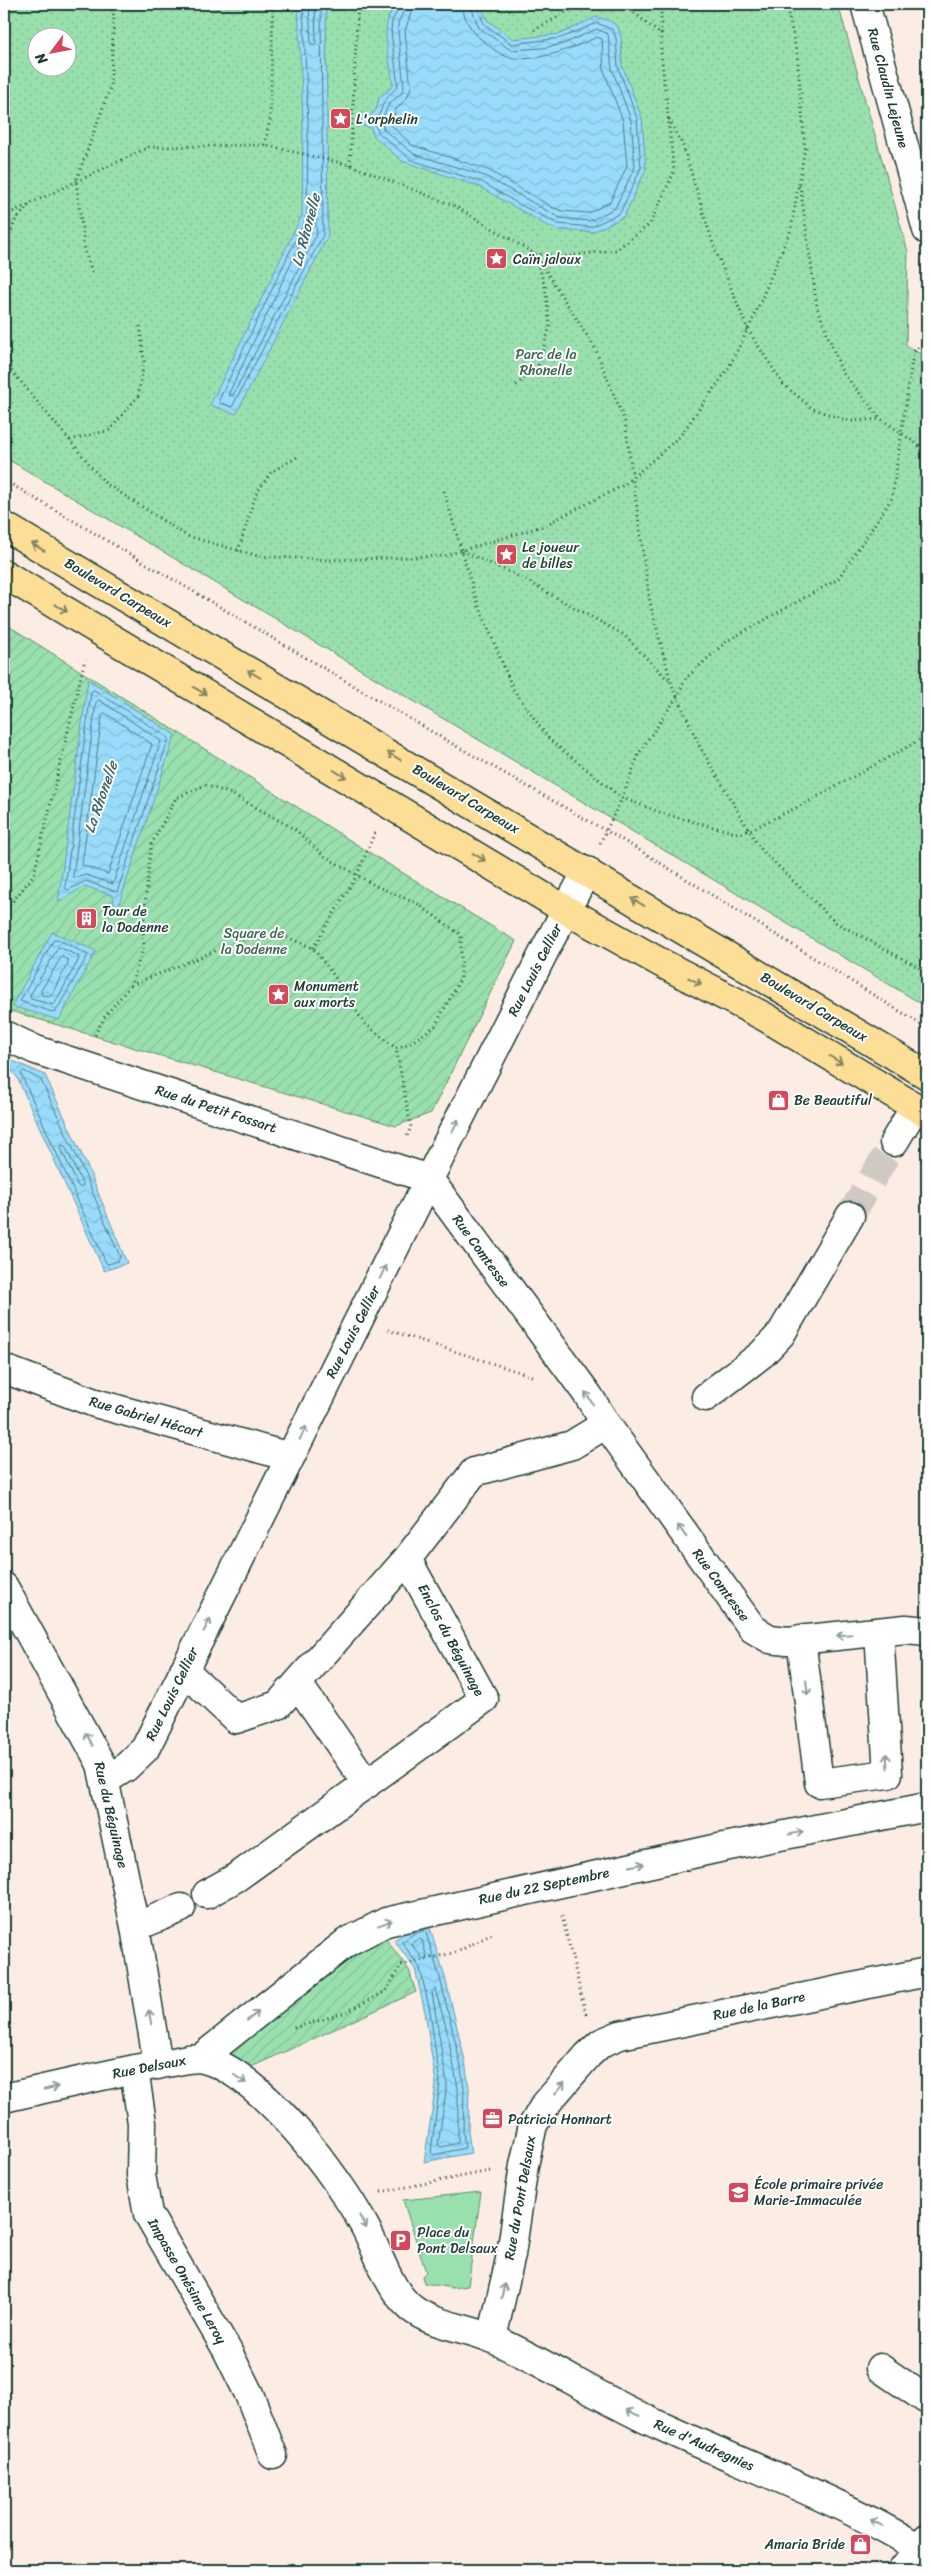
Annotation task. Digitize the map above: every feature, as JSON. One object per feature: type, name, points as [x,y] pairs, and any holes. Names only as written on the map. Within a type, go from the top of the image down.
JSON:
[{"type":"main road","name":"Boulevard Carpeaux","points":[[4,526],[927,1075]]},
{"type":"main road","points":[[4,574],[566,910],[764,1017],[921,1110]]},
{"type":"street","name":"Rue Claudin Lejeune","points":[[865,4],[927,230]]},
{"type":"street","name":"Rue Louis Cellier","points":[[106,1780],[125,1768],[145,1749],[429,1179],[587,872]]},
{"type":"street","name":"Rue du Petit Fossart","points":[[4,1036],[36,1050],[86,1067],[429,1179]]},
{"type":"street","points":[[894,1142],[921,1110]]},
{"type":"street","name":"Rue Comtesse","points":[[429,1179],[588,1394],[606,1424],[753,1629],[770,1639],[801,1639],[906,1629],[927,1631]]},
{"type":"street","points":[[706,1397],[762,1354],[781,1334],[850,1216]]},
{"type":"street","name":"Rue Gabriel Hécart","points":[[4,1369],[95,1403],[290,1457]]},
{"type":"street","points":[[184,1670],[236,1719],[278,1705],[407,1559],[474,1472],[572,1445],[606,1424]]},
{"type":"street","name":"Enclos du Béguinage","points":[[207,1894],[237,1877],[484,1699],[407,1559]]},
{"type":"street","name":"Rue du Béguinage","points":[[4,1587],[95,1751],[106,1780],[135,1927],[146,2067]]},
{"type":"street","points":[[801,1639],[819,1783],[888,1774],[879,1632]]},
{"type":"street","points":[[298,1684],[367,1784]]},
{"type":"street","name":"Rue du 22 Septembre","points":[[201,2058],[347,1942],[386,1922],[700,1852],[927,1807]]},
{"type":"street","points":[[135,1927],[181,1908]]},
{"type":"street","name":"Rue de la Barre","points":[[594,2049],[620,2035],[927,1972]]},
{"type":"street","name":"Rue du Pont Delsaux","points":[[492,2338],[511,2255],[529,2138],[538,2116],[594,2049]]},
{"type":"street","name":"Rue Delsaux","points":[[4,2098],[146,2067],[201,2058],[224,2068],[260,2093],[280,2111],[342,2190]]},
{"type":"street","name":"Impasse Onésime Leroy","points":[[146,2067],[141,2176],[148,2214],[227,2350],[249,2394],[273,2455]]},
{"type":"street","points":[[342,2190],[371,2238],[396,2290],[407,2304],[430,2318],[492,2338]]},
{"type":"street","name":"Rue d'Audregnies","points":[[492,2338],[625,2409],[923,2543]]},
{"type":"street","points":[[880,2368],[927,2400]]},
{"type":"street","points":[[902,2570],[923,2543]]},
{"type":"path","points":[[92,272],[85,252],[76,181],[110,88],[114,16],[110,4]]},
{"type":"path","points":[[265,144],[270,119],[273,4]]},
{"type":"path","points":[[350,165],[359,4]]},
{"type":"path","points":[[534,30],[581,4]]},
{"type":"path","points":[[617,4],[626,6],[661,34]]},
{"type":"path","points":[[535,254],[567,256],[616,250],[650,224],[674,172],[661,34],[661,4]]},
{"type":"path","points":[[4,364],[105,483],[186,536],[258,556],[331,560],[444,556],[543,526],[624,485],[680,436],[728,369],[748,330],[791,229],[805,148],[797,53],[786,4]]},
{"type":"path","points":[[668,116],[683,146],[712,244],[748,330],[783,384],[814,409],[850,421],[881,419]]},
{"type":"path","points":[[4,216],[149,147],[265,144],[350,165],[455,206],[535,254],[566,299],[596,348],[625,422],[631,479],[650,604],[671,683],[700,747],[759,847],[835,922],[927,972]]},
{"type":"path","points":[[799,182],[817,307],[842,372],[881,419],[927,451]]},
{"type":"path","points":[[4,249],[15,221],[32,203]]},
{"type":"path","points":[[516,385],[538,366],[550,326],[545,287],[535,254]]},
{"type":"path","points":[[4,323],[11,370]]},
{"type":"path","points":[[70,440],[110,430],[138,396],[144,361],[140,324]]},
{"type":"path","points":[[587,872],[605,830],[622,798],[639,753],[677,698],[686,678],[728,641],[838,579],[892,498],[913,353],[927,338]]},
{"type":"path","points":[[238,551],[256,494],[271,472],[299,456]]},
{"type":"path","points":[[4,480],[443,738],[605,830],[927,1028]]},
{"type":"path","points":[[444,491],[475,596],[512,689],[550,739],[622,798],[665,814],[736,833],[750,830],[804,804],[927,736]]},
{"type":"path","points":[[462,551],[514,574],[624,635],[671,683]]},
{"type":"path","points":[[4,913],[34,874],[92,627]]},
{"type":"path","points":[[86,1067],[94,1037],[104,1016],[131,985],[144,946],[143,925],[152,845],[176,798],[205,785],[232,794],[296,830],[324,856],[357,875],[418,904],[461,936],[461,978],[435,1026],[409,1044],[396,1048]]},
{"type":"path","points":[[313,948],[357,875],[388,802]]},
{"type":"path","points":[[131,985],[245,939],[286,937],[313,948],[332,973],[364,1023],[396,1048],[411,1127],[395,1168]]},
{"type":"path","points":[[359,1320],[588,1394]]},
{"type":"path","points":[[561,1910],[594,2049]]},
{"type":"path","points":[[288,2030],[344,2012],[386,1991],[401,1965],[457,1952]]},
{"type":"path","points":[[342,2190],[524,2164]]},
{"type":"green space","name":"Parc de la Rhonelle","points":[[4,4],[838,4],[908,252],[906,345],[927,358],[927,1007],[4,457]]},
{"type":"green space","name":"Square de la Dodenne","points":[[4,623],[383,861],[516,941],[431,1113],[396,1126],[4,1009]]},
{"type":"green space","points":[[383,1935],[409,1970],[416,1992],[249,2068],[221,2051],[370,1937]]},
{"type":"green space","name":"Place du Pont Delsaux","points":[[481,2192],[468,2286],[453,2288],[424,2283],[422,2276],[426,2272],[403,2200]]},
{"type":"water","name":"La Rhonelle","points":[[298,4],[326,4],[328,236],[236,414],[210,405],[302,215],[303,122]]},
{"type":"water","points":[[397,4],[480,4],[487,20],[513,39],[560,34],[596,17],[610,21],[618,27],[621,37],[622,65],[642,118],[646,169],[624,217],[592,232],[558,230],[544,224],[480,187],[402,161],[374,136],[371,128],[360,125],[361,119],[368,119],[376,110],[379,98],[393,86],[386,32],[387,22]]},
{"type":"water","name":"La Rhonelle","points":[[88,679],[175,735],[116,913],[113,896],[85,886],[58,902]]},
{"type":"water","points":[[52,932],[96,951],[59,1020],[12,1006]]},
{"type":"water","points":[[4,1057],[45,1075],[88,1168],[127,1263],[104,1271],[17,1077],[4,1062]]},
{"type":"water","points":[[429,1924],[445,1977],[465,2061],[469,2088],[468,2131],[471,2153],[424,2162],[436,2084],[425,2012],[415,1969],[394,1940],[411,1929]]},
{"type":"tunnel","points":[[850,1216],[894,1142]]},
{"type":"place","name":"L'orphelin","points":[[340,119]]},
{"type":"place","name":"Caïn jaloux","points":[[497,259]]},
{"type":"place","name":"Le joueur de billes","points":[[506,555]]},
{"type":"place","name":"Tour de la Dodenne","points":[[86,919]]},
{"type":"place","name":"Monument aux morts","points":[[278,994]]},
{"type":"place","name":"Be Beautiful","points":[[778,1100]]},
{"type":"place","name":"Patricia Honnart","points":[[492,2119]]},
{"type":"place","name":"École primaire privée Marie-Immaculée","points":[[738,2192]]},
{"type":"place","name":"Place du Pont Delsaux","points":[[401,2240]]},
{"type":"place","name":"Amaria Bride","points":[[861,2544]]}]
